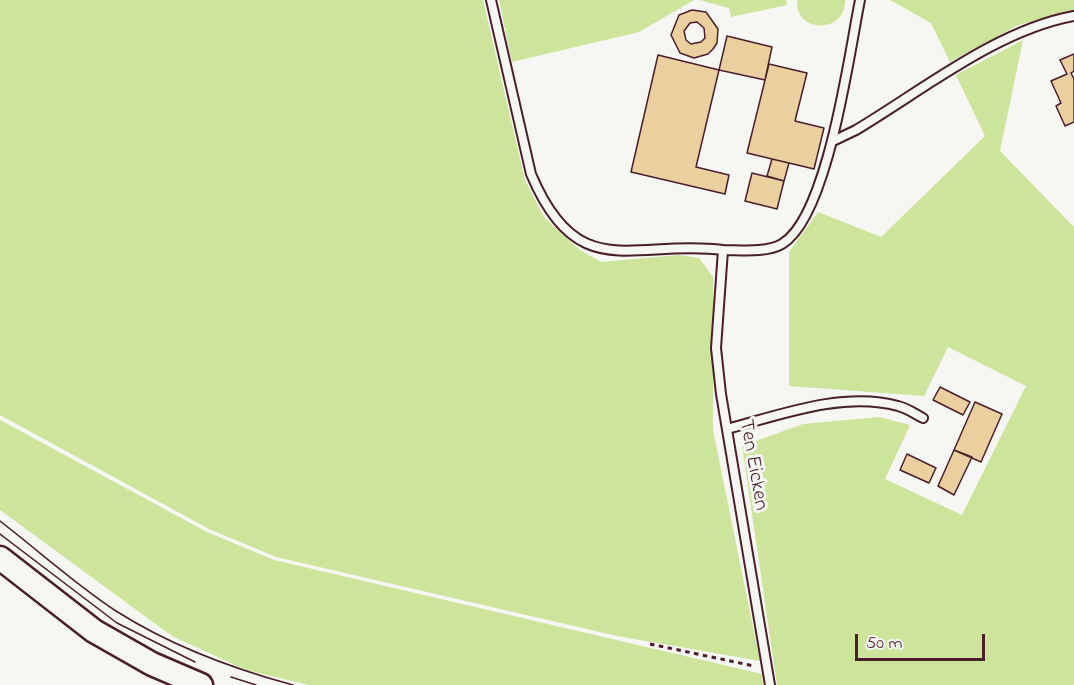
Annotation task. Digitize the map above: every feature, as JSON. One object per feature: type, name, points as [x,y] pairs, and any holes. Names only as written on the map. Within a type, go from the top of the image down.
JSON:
[{"type":"main road","points":[[0,558],[94,631],[153,663],[201,685]]},
{"type":"lane","points":[[491,0],[531,174],[551,213],[565,228],[586,243],[607,251],[637,252],[680,246],[723,250],[771,248],[792,236],[805,219],[833,141],[861,0]]},
{"type":"lane","points":[[833,141],[856,130],[994,46],[1043,23],[1074,16]]},
{"type":"lane","name":"Ten Eicken","points":[[723,250],[716,348],[770,685]]},
{"type":"lane","points":[[728,429],[812,407],[845,403],[881,402],[901,406],[923,418]]},
{"type":"path","points":[[650,644],[767,669]]},
{"type":"green space","points":[[0,0],[483,0],[525,180],[544,217],[580,250],[601,262],[678,255],[699,258],[713,277],[713,430],[760,661],[617,636],[276,557],[209,529],[0,415]]},
{"type":"green space","points":[[499,0],[694,0],[639,32],[512,62]]},
{"type":"green space","points":[[699,0],[786,0],[787,5],[731,17],[729,8]]},
{"type":"green space","points":[[797,0],[845,0],[843,11],[838,19],[821,26],[804,19],[799,11]]},
{"type":"green space","points":[[890,0],[1074,0],[1074,11],[1018,25],[950,62],[931,23]]},
{"type":"green space","points":[[1023,40],[1000,151],[1074,227],[1074,685],[777,685],[742,446],[803,424],[879,417],[910,425],[885,479],[962,515],[1026,386],[948,347],[924,396],[789,386],[789,252],[818,212],[881,237],[985,136],[956,75]]},
{"type":"green space","points":[[0,420],[207,532],[274,560],[762,674],[763,685],[309,685],[246,670],[172,636],[0,510]]},
{"type":"building","points":[[692,10],[706,12],[718,29],[717,43],[708,54],[694,58],[680,53],[671,35],[679,15]],"holes":[[[697,22],[704,28],[705,38],[701,42],[691,44],[686,40],[684,31],[690,23]]]},
{"type":"building","points":[[727,36],[772,47],[765,80],[719,70]]},
{"type":"building","points":[[1074,54],[1074,71],[1071,73],[1074,79],[1074,122],[1065,126],[1056,106],[1061,103],[1051,81],[1067,74],[1060,60]]},
{"type":"building","points":[[658,55],[719,70],[696,167],[729,175],[725,194],[631,172]]},
{"type":"building","points":[[769,64],[807,73],[795,121],[824,128],[814,169],[747,153]]},
{"type":"building","points":[[772,159],[789,163],[784,181],[767,176]]},
{"type":"building","points":[[752,173],[784,181],[777,209],[745,201]]},
{"type":"building","points":[[940,387],[970,402],[963,415],[933,400]]},
{"type":"building","points":[[975,402],[1002,414],[981,462],[954,450]]},
{"type":"building","points":[[954,450],[972,457],[954,495],[938,486]]},
{"type":"building","points":[[907,454],[936,468],[929,483],[900,470]]},
{"type":"tram line","points":[[0,521],[86,590],[137,624],[201,655],[293,685]]},
{"type":"tram line","points":[[0,534],[117,623],[195,662]]},
{"type":"tram line","points":[[231,677],[256,685]]}]
